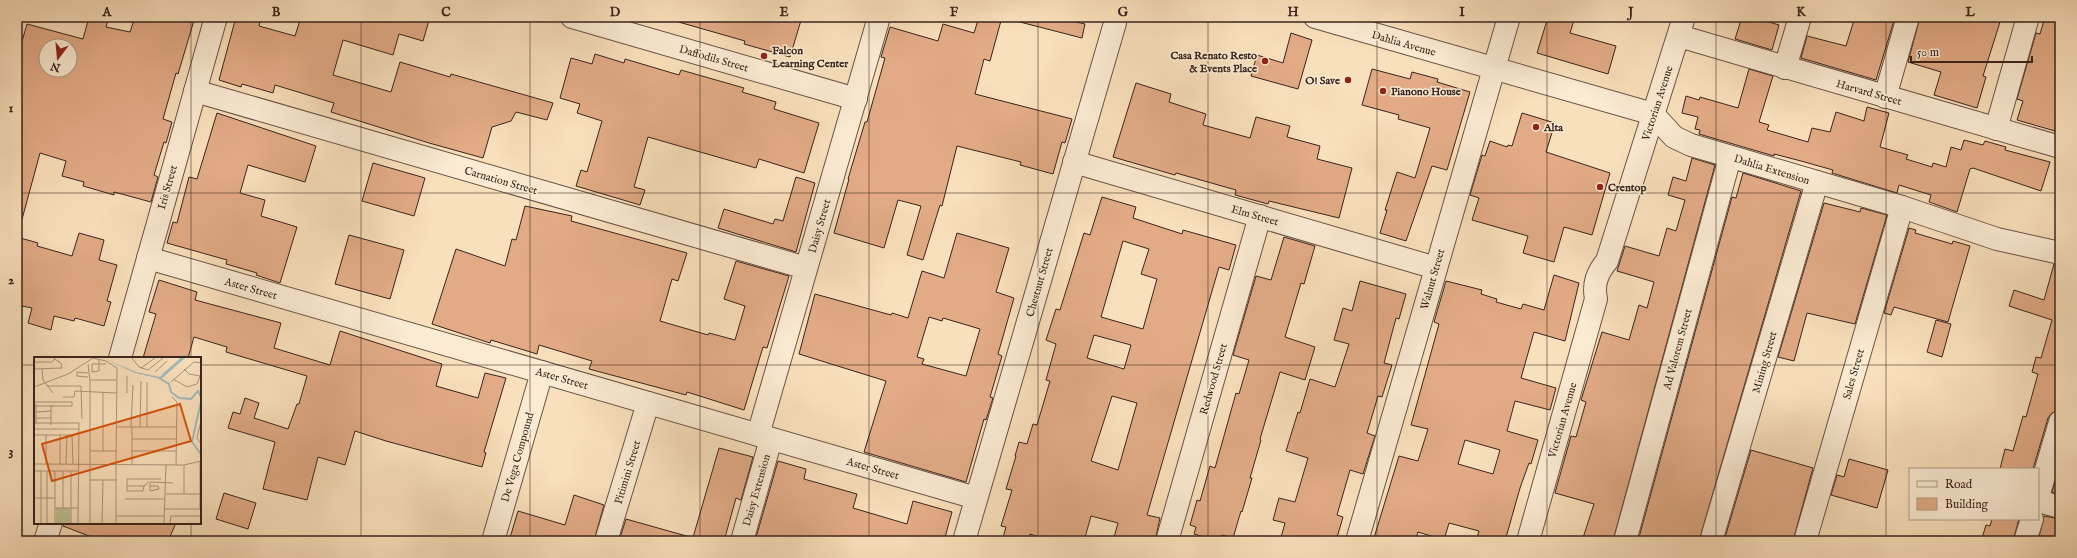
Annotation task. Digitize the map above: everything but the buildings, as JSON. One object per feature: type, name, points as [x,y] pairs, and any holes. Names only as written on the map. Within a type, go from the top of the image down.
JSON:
[{"type":"street","name":"Iris Street","points":[[120,357],[216,17]]},
{"type":"street","name":"Daffodils Street","points":[[572,17],[856,99]]},
{"type":"street","name":"Daisy Street","points":[[765,437],[806,268],[879,17]]},
{"type":"street","name":"Dahlia Avenue","points":[[1315,17],[1493,69]]},
{"type":"street","name":"Walnut Street","points":[[1356,541],[1509,17]]},
{"type":"street","points":[[1786,68],[1800,17]]},
{"type":"street","points":[[1885,97],[1908,17]]},
{"type":"street","points":[[1996,128],[2028,17]]},
{"type":"street","name":"Chestnut Street","points":[[964,541],[1116,19]]},
{"type":"street","name":"Harvard Street","points":[[1681,27],[1786,68],[2060,147]]},
{"type":"street","name":"Victorian Avenue","points":[[1528,541],[1596,299],[1594,288],[1599,270],[1607,261],[1681,27]]},
{"type":"street","points":[[1493,69],[1653,114]]},
{"type":"street","name":"Carnation Street","points":[[195,91],[806,268]]},
{"type":"street","name":"Dahlia Extension","points":[[1653,114],[1674,137],[1691,145],[1902,206],[1997,239],[2060,254]]},
{"type":"street","name":"Ad Valorem Street","points":[[1625,541],[1730,157]]},
{"type":"street","name":"Elm Street","points":[[1074,162],[1436,268]]},
{"type":"street","name":"Mining Street","points":[[1711,541],[1816,182]]},
{"type":"street","name":"Sales Street","points":[[1805,541],[1902,206]]},
{"type":"street","name":"Redwood Street","points":[[1167,541],[1260,216]]},
{"type":"street","name":"Aster Street","points":[[148,258],[976,498]]},
{"type":"street","name":"De Vega Compound","points":[[493,541],[542,372]]},
{"type":"street","name":"Pitimini Street","points":[[606,541],[648,403]]},
{"type":"street","points":[[2039,494],[2059,427]]},
{"type":"street","name":"Daisy Extension","points":[[742,541],[765,437]]},
{"type":"street","points":[[2039,501],[2060,507]]},
{"type":"street","points":[[2025,541],[2032,520]]},
{"type":"street","points":[[45,541],[51,524]]},
{"type":"place","name":"Falcon Learning Center","points":[[764,56]]},
{"type":"place","name":"Casa Renato Resto & Events Place","points":[[1265,61]]},
{"type":"place","name":"O! Save","points":[[1348,80]]},
{"type":"place","name":"Pianono House","points":[[1383,91]]},
{"type":"place","name":"Alta","points":[[1536,127]]},
{"type":"place","name":"Crentop","points":[[1600,187]]}]
